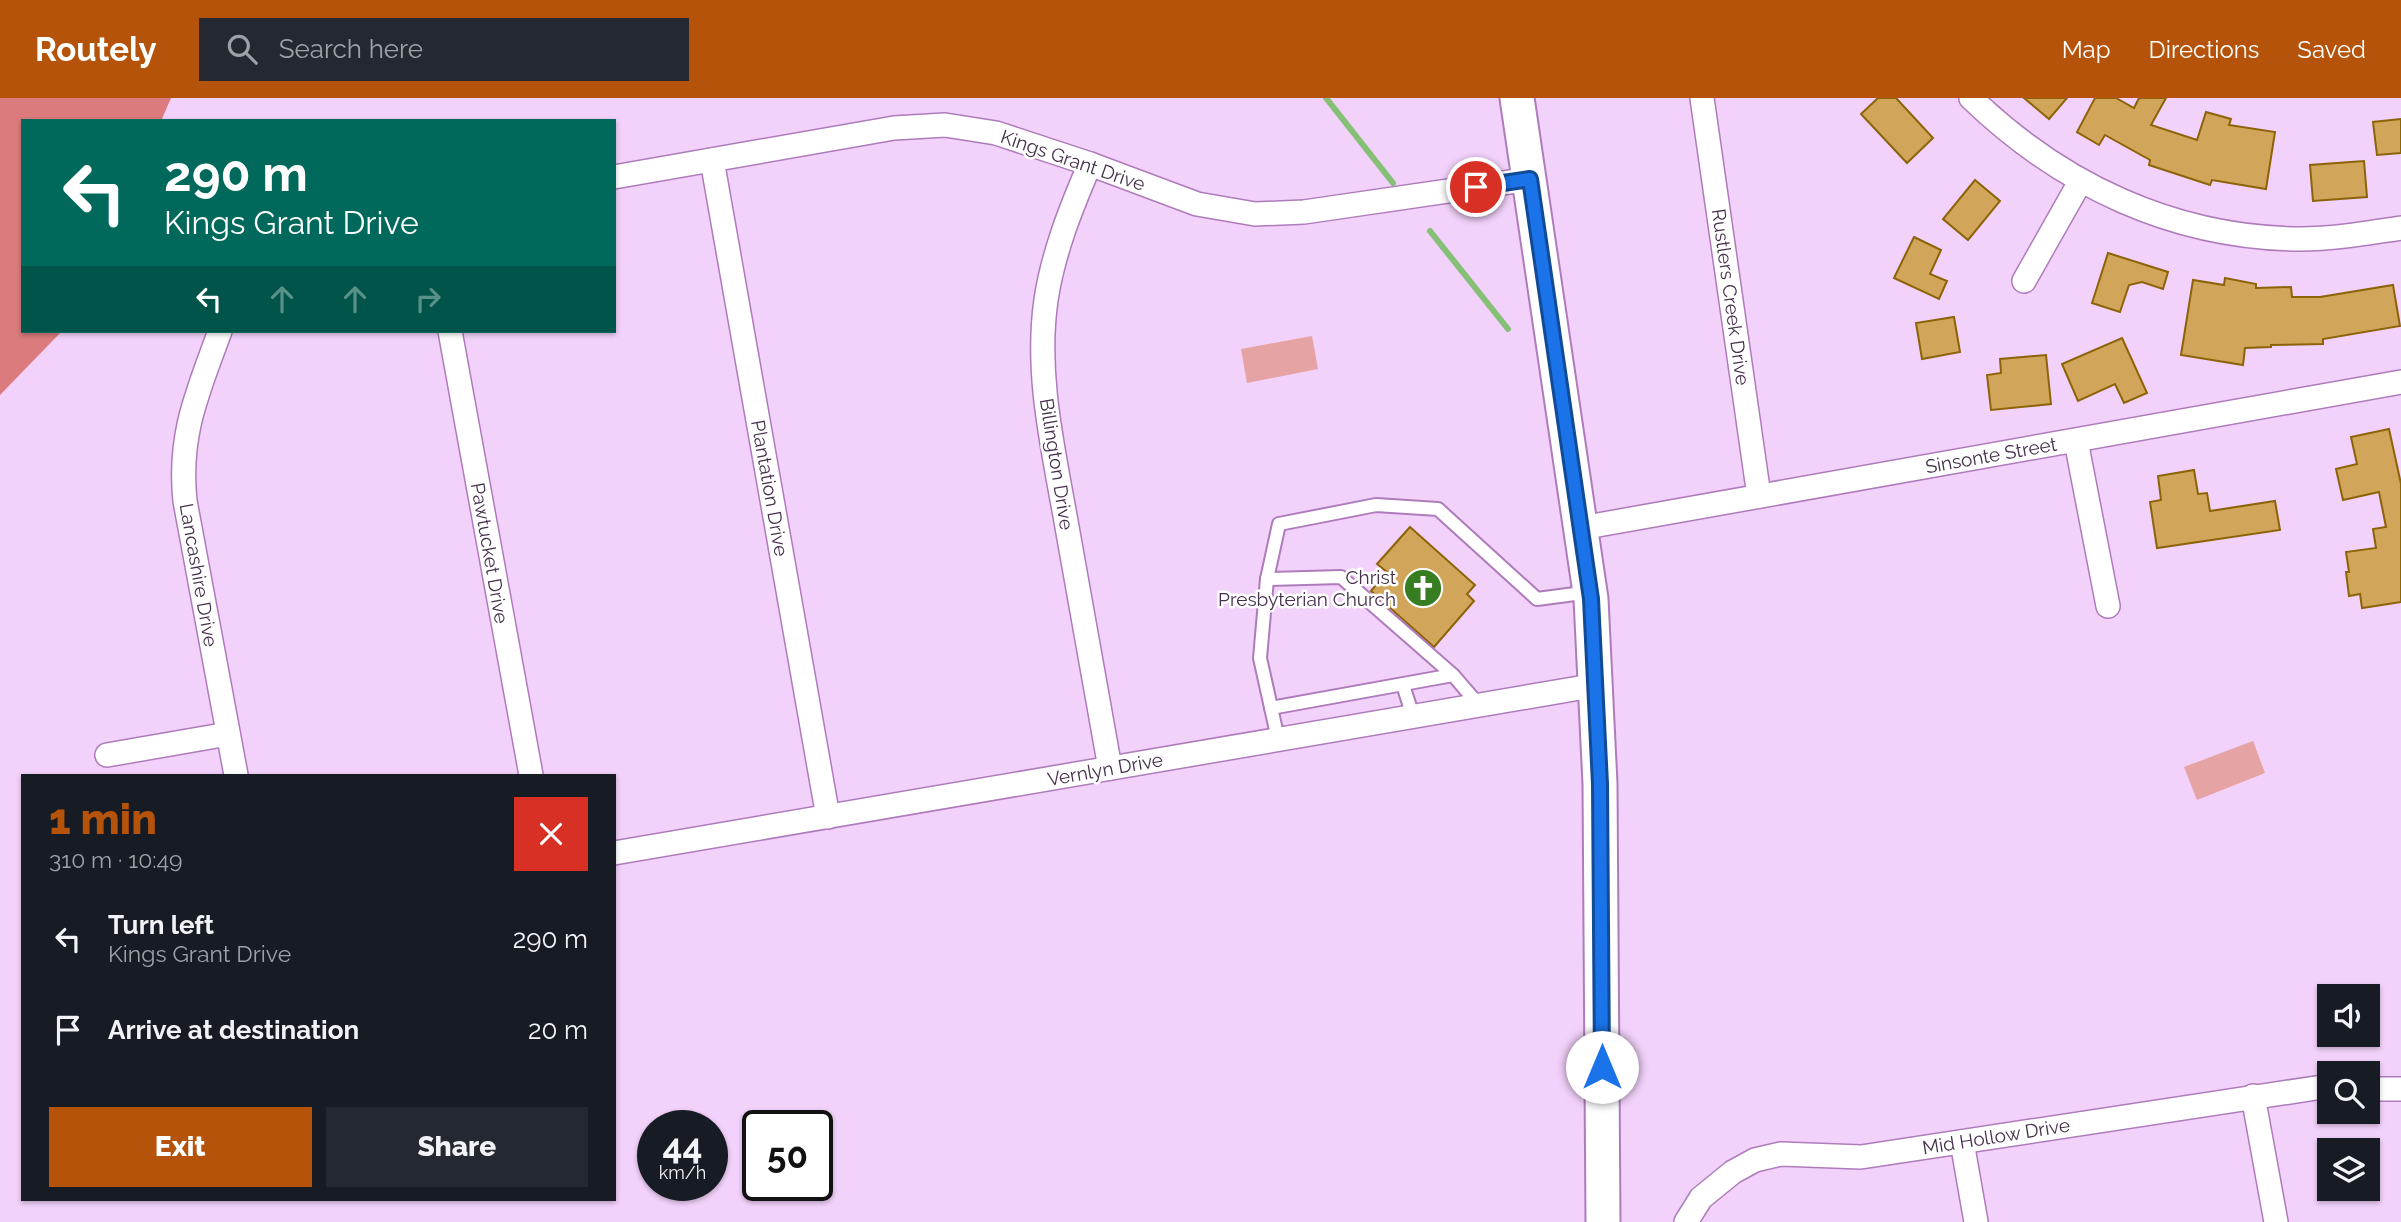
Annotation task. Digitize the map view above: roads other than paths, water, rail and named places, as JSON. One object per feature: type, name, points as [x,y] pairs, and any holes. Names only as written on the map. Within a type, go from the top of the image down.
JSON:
[{"type":"main road","points":[[1517,98],[1590,592],[1597,685],[1600,784],[1603,1222]]},
{"type":"street","name":"Rustlers Creek Drive","points":[[1702,98],[1759,496]]},
{"type":"street","points":[[1971,98],[2000,126],[2039,156],[2080,182],[2170,219],[2208,229],[2300,239],[2347,236],[2401,228]]},
{"type":"street","name":"Kings Grant Drive","points":[[616,177],[894,128],[945,125],[996,132],[1197,204],[1255,214],[1304,212],[1530,179]]},
{"type":"street","name":"Plantation Drive","points":[[712,160],[828,817]]},
{"type":"street","name":"Billington Drive","points":[[1090,164],[1056,252],[1046,301],[1043,354],[1047,415],[1111,768]]},
{"type":"street","points":[[2024,281],[2080,182]]},
{"type":"street","name":"Lancashire Drive","points":[[219,333],[189,416],[182,471],[185,501],[236,774]]},
{"type":"street","name":"Pawtucket Drive","points":[[450,333],[531,774]]},
{"type":"street","name":"Sinsonte Street","points":[[1581,528],[2401,382]]},
{"type":"street","points":[[2076,441],[2108,606]]},
{"type":"street","name":"Vernlyn Drive","points":[[616,853],[1597,685]]},
{"type":"street","points":[[107,755],[228,734]]},
{"type":"street","name":"Mid Hollow Drive","points":[[1686,1222],[1701,1198],[1733,1172],[1755,1160],[1781,1154],[1861,1157],[2317,1088]]},
{"type":"street","points":[[2380,1089],[2401,1089]]},
{"type":"street","points":[[2253,1096],[2276,1222]]},
{"type":"street","points":[[1962,1142],[1976,1222]]},
{"type":"lane","points":[[1278,739],[1260,658],[1267,579],[1279,524],[1376,505],[1438,509],[1537,599],[1590,592]]},
{"type":"lane","points":[[1267,579],[1341,577],[1453,676],[1478,704]]},
{"type":"lane","points":[[1271,708],[1453,676]]},
{"type":"lane","points":[[1404,685],[1413,716]]},
{"type":"waterway","points":[[1326,98],[1393,183]]},
{"type":"waterway","points":[[1430,231],[1508,329]]},
{"type":"place","name":"Christ Presbyterian Church","points":[[1423,588]]}]
